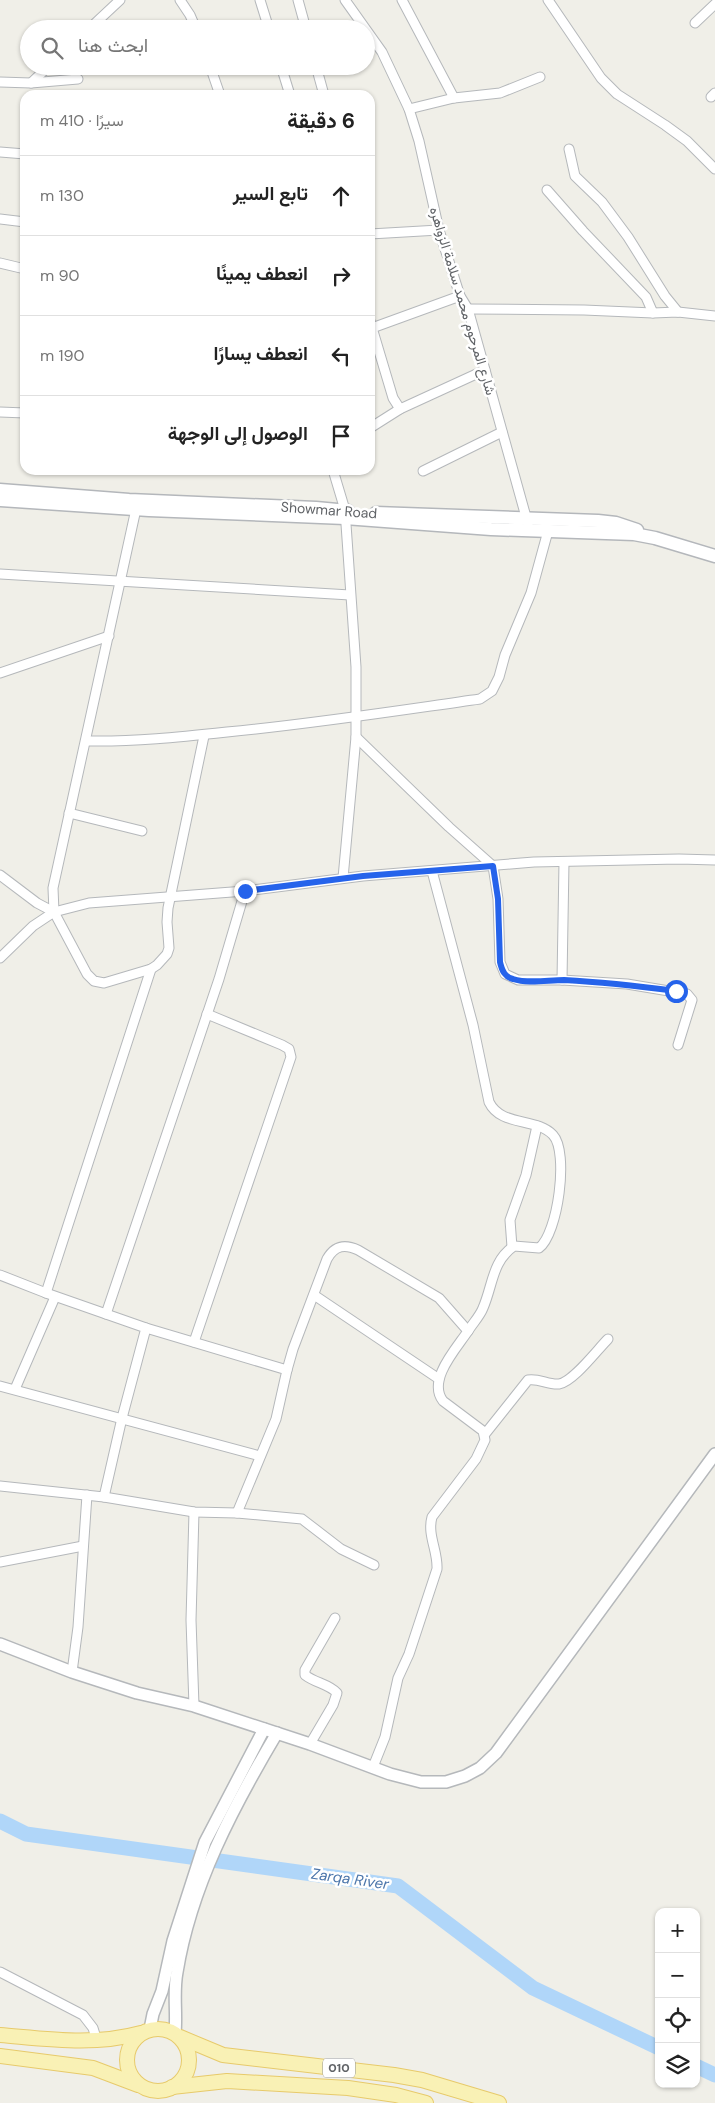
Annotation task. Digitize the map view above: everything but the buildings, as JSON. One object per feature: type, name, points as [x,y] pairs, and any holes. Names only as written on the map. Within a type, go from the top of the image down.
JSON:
[{"type":"main road","name":"Showmar Road","points":[[0,490],[150,501],[316,508],[345,514]]},
{"type":"main road","name":"Showmar Road","points":[[0,500],[136,509],[345,514],[528,524],[616,523],[655,538],[715,556]]},
{"type":"main road","name":"Showmar Road","points":[[528,524],[548,531],[625,534],[655,538]]},
{"type":"main road","name":"010","points":[[0,2035],[97,2041],[118,2039],[147,2031],[163,2029],[223,2055],[394,2075],[422,2080],[499,2103]]},
{"type":"main road","points":[[141,2086],[132,2077],[127,2058],[134,2040],[147,2031]]},
{"type":"main road","points":[[172,2087],[183,2079],[188,2067],[189,2054],[178,2035]]},
{"type":"main road","name":"010","points":[[0,2056],[93,2068],[153,2090],[227,2081],[348,2088],[396,2095],[426,2103]]},
{"type":"street","points":[[99,20],[120,0]]},
{"type":"street","points":[[180,0],[192,20]]},
{"type":"street","points":[[260,0],[266,20]]},
{"type":"street","points":[[298,0],[304,20]]},
{"type":"street","name":"شارع المرحوم محمد سلامة الزواهره","points":[[345,0],[359,20]]},
{"type":"street","points":[[402,0],[454,98]]},
{"type":"street","points":[[548,0],[601,78],[616,94],[687,141],[715,170]]},
{"type":"street","points":[[696,23],[715,4]]},
{"type":"street","name":"شارع المرحوم محمد سلامة الزواهره","points":[[375,42],[382,52],[409,110],[419,141],[438,230],[460,296],[468,310],[528,524]]},
{"type":"street","points":[[31,83],[39,75]]},
{"type":"street","points":[[213,75],[218,90]]},
{"type":"street","points":[[284,75],[288,90]]},
{"type":"street","points":[[318,75],[323,90]]},
{"type":"street","points":[[409,110],[454,98],[500,93],[540,77]]},
{"type":"street","points":[[0,82],[31,83],[78,79]]},
{"type":"street","points":[[569,149],[575,176],[602,202],[628,237],[665,296],[678,312]]},
{"type":"street","points":[[0,152],[20,154]]},
{"type":"street","points":[[547,190],[583,231],[646,296],[653,314]]},
{"type":"street","points":[[0,219],[20,221]]},
{"type":"street","points":[[375,234],[438,230]]},
{"type":"street","points":[[0,263],[20,268]]},
{"type":"street","points":[[375,323],[460,296]]},
{"type":"street","points":[[468,310],[584,310],[653,314],[678,312],[715,316]]},
{"type":"street","points":[[375,337],[393,398],[400,410]]},
{"type":"street","points":[[375,425],[400,410],[484,370]]},
{"type":"street","points":[[0,412],[20,414]]},
{"type":"street","points":[[423,471],[502,432]]},
{"type":"street","points":[[335,475],[345,514],[356,667],[356,737],[343,878]]},
{"type":"street","points":[[136,509],[52,896],[54,912],[87,974],[94,981],[104,983],[151,969],[162,960],[169,948],[167,922],[171,896],[204,736]]},
{"type":"street","points":[[86,741],[204,736],[480,700],[492,691],[531,594],[548,531]]},
{"type":"street","points":[[0,574],[350,596]]},
{"type":"street","points":[[0,673],[108,636]]},
{"type":"street","points":[[356,737],[449,827],[493,866],[497,891],[500,962],[503,972],[507,976],[518,980],[562,980],[627,984],[687,994],[692,1000],[678,1045]]},
{"type":"street","points":[[69,813],[142,831]]},
{"type":"street","points":[[0,958],[33,926],[54,912],[89,903],[245,891],[343,878],[449,868],[679,858],[715,860]]},
{"type":"street","points":[[562,980],[564,862]]},
{"type":"street","points":[[432,871],[490,1102],[496,1111],[503,1116],[537,1126],[552,1134],[559,1147],[561,1159],[558,1204],[549,1233],[542,1246],[533,1249],[518,1245],[512,1247],[494,1270],[482,1310],[439,1379],[439,1396],[443,1401],[485,1434]]},
{"type":"street","points":[[0,875],[54,912]]},
{"type":"street","points":[[106,1314],[149,1192],[245,891]]},
{"type":"street","points":[[15,1389],[51,1295],[151,969]]},
{"type":"street","points":[[194,1342],[291,1057],[289,1050],[282,1045],[207,1014]]},
{"type":"street","points":[[512,1247],[510,1220],[524,1183],[537,1126]]},
{"type":"street","points":[[237,1512],[276,1419],[293,1349],[330,1254],[340,1246],[350,1246],[438,1298],[468,1331]]},
{"type":"street","points":[[0,1275],[146,1328],[287,1370]]},
{"type":"street","points":[[314,1295],[439,1379]]},
{"type":"street","points":[[104,1497],[122,1418],[146,1328]]},
{"type":"street","points":[[373,1767],[387,1732],[398,1678],[412,1646],[437,1569],[430,1525],[432,1517],[476,1459],[482,1449],[485,1434],[528,1380],[538,1380],[554,1384],[567,1382],[608,1339]]},
{"type":"street","points":[[0,1386],[260,1456]]},
{"type":"street","points":[[0,1644],[72,1672],[137,1692],[194,1706],[421,1782],[446,1782],[480,1768],[496,1753],[715,1454]]},
{"type":"street","points":[[0,1486],[104,1497],[194,1512],[237,1512],[302,1519],[341,1549],[374,1565]]},
{"type":"street","points":[[72,1672],[78,1627],[87,1496]]},
{"type":"street","points":[[194,1512],[191,1620],[194,1706]]},
{"type":"street","points":[[0,1562],[83,1546]]},
{"type":"street","points":[[310,1744],[333,1705],[338,1692],[310,1679],[305,1675],[305,1670],[335,1618]]},
{"type":"street","points":[[147,2031],[162,1991],[173,1941],[205,1842],[264,1729]]},
{"type":"street","points":[[178,2035],[174,1995],[183,1943],[217,1844],[247,1783],[277,1733]]},
{"type":"street","points":[[0,1972],[83,2015],[93,2028],[97,2041]]},
{"type":"waterway","name":"Zarqa River","points":[[0,1821],[26,1834],[398,1886],[533,1988],[655,2046]]},
{"type":"waterway","name":"Zarqa River","points":[[700,2068],[715,2075]]},
{"type":"route","points":[[245,891],[363,876],[493,866],[497,883],[500,962],[503,972],[507,976],[518,980],[562,980],[627,984],[676,991]]}]
